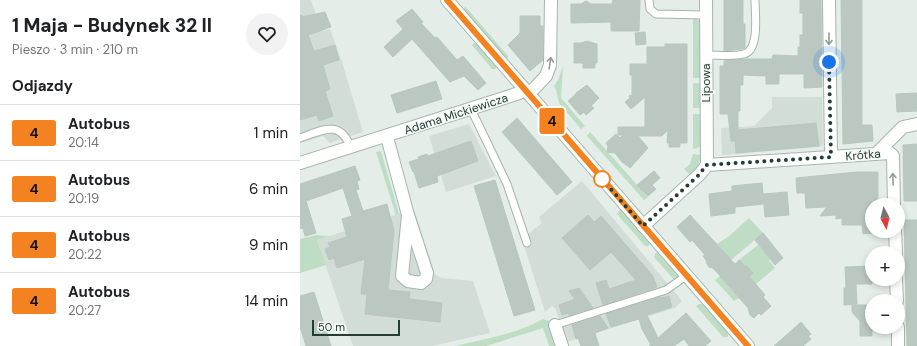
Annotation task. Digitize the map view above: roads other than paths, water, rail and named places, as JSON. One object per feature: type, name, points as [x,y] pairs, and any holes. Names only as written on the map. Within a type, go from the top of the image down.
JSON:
[{"type":"street","points":[[447,0],[748,346]]},
{"type":"street","name":"Adama Mickiewicza","points":[[300,164],[526,91],[546,76],[550,65],[551,0]]},
{"type":"street","name":"Lipowa","points":[[706,0],[706,165]]},
{"type":"street","points":[[829,0],[831,157]]},
{"type":"street","points":[[877,153],[898,130],[903,127],[917,124]]},
{"type":"street","points":[[386,137],[408,215],[427,273],[426,279],[420,283],[408,281],[402,276],[408,215]]},
{"type":"street","name":"Krótka","points":[[706,165],[891,153],[894,198]]},
{"type":"street","points":[[643,226],[700,174],[706,165]]},
{"type":"street","points":[[555,325],[562,346]]},
{"type":"street","points":[[898,334],[898,346]]},
{"type":"lane","points":[[650,0],[650,9],[656,14],[706,15]]},
{"type":"lane","points":[[706,55],[739,55],[746,53],[751,49],[755,40],[755,0]]},
{"type":"lane","points":[[471,109],[507,184],[527,243]]},
{"type":"lane","points":[[300,138],[330,129],[335,129],[344,135],[351,148]]},
{"type":"lane","points":[[555,325],[666,290],[686,276]]}]
